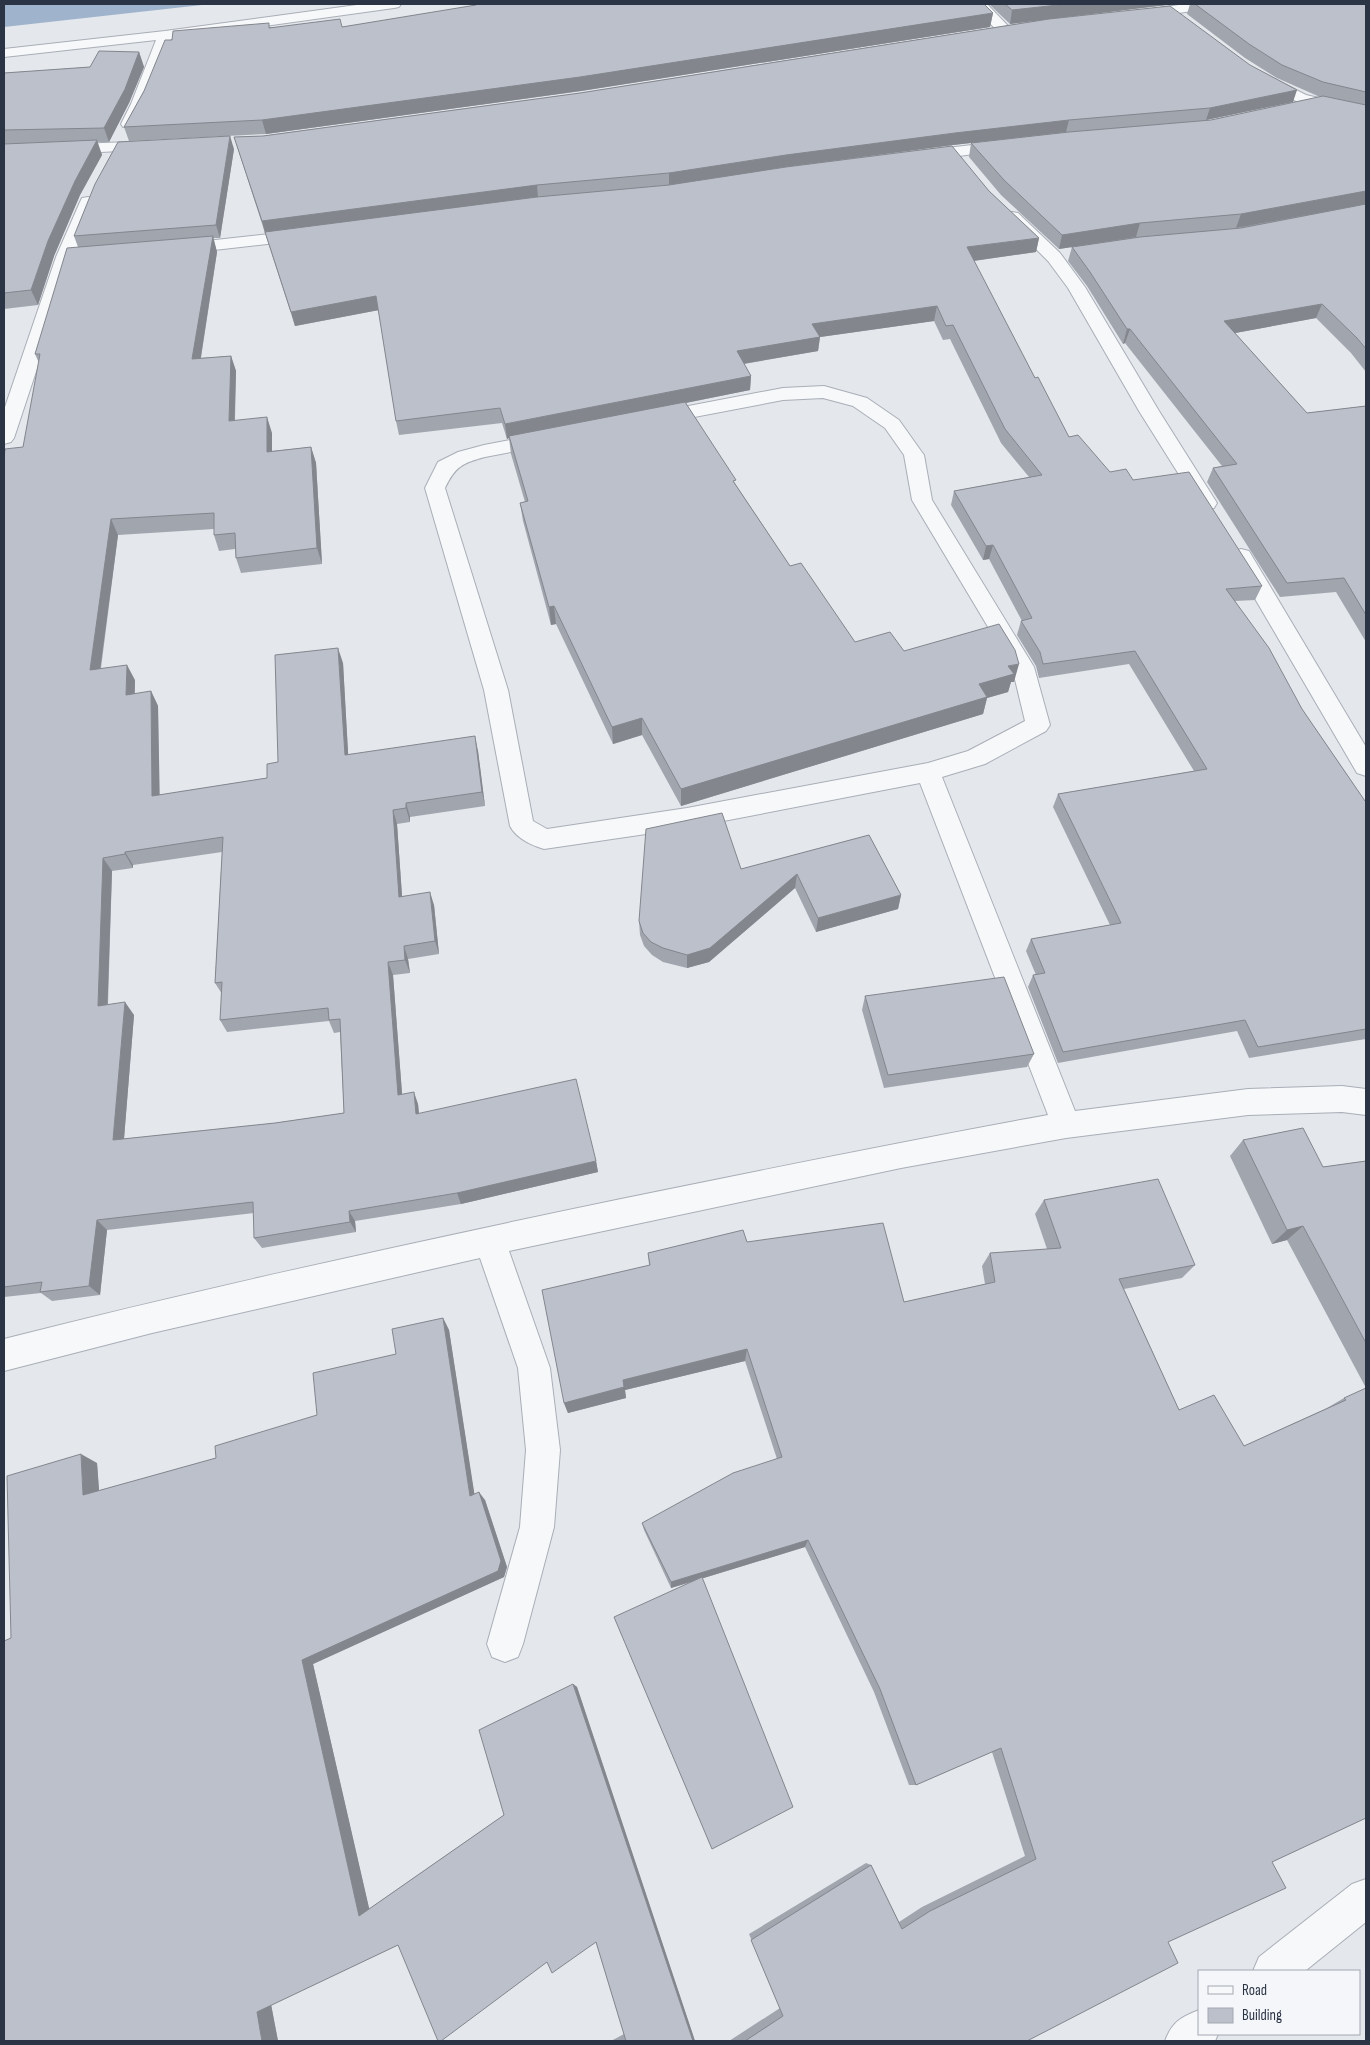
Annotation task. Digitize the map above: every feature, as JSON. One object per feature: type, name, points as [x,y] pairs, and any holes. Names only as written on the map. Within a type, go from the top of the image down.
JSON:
[{"type":"street","points":[[4,53],[165,35],[394,4]]},
{"type":"street","points":[[979,4],[1006,32]]},
{"type":"street","points":[[1125,16],[1212,4]]},
{"type":"street","points":[[1170,11],[1185,22]]},
{"type":"street","points":[[987,35],[1022,30]]},
{"type":"street","points":[[107,163],[139,104],[165,35]]},
{"type":"street","points":[[1252,70],[1288,92],[1319,103],[1366,114]]},
{"type":"street","points":[[1290,109],[1319,103]]},
{"type":"street","points":[[904,159],[1019,144]]},
{"type":"street","points":[[4,152],[166,146]]},
{"type":"street","points":[[953,152],[970,173]]},
{"type":"street","points":[[4,438],[65,257],[94,188]]},
{"type":"street","points":[[1001,206],[1063,256],[1076,287],[1149,411],[1216,517]]},
{"type":"street","points":[[159,251],[324,232]]},
{"type":"street","points":[[65,257],[84,256]]},
{"type":"street","points":[[824,392],[860,402],[892,424],[914,455],[922,500],[1023,667],[1038,725],[976,758],[928,772],[686,818],[544,839],[522,826],[496,690],[435,488],[445,467],[465,456],[484,451],[783,394],[824,392]]},
{"type":"street","points":[[1232,542],[1263,590],[1366,767]]},
{"type":"street","points":[[928,772],[1066,1125]]},
{"type":"street","points":[[4,1355],[162,1316],[490,1242],[901,1155],[1066,1125],[1248,1102],[1342,1099],[1366,1102]]},
{"type":"street","points":[[490,1242],[534,1368],[543,1450],[537,1527],[505,1644]]},
{"type":"street","points":[[1274,1970],[1366,1898]]},
{"type":"street","points":[[1185,2041],[1198,2031]]},
{"type":"water","points":[[4,4],[211,4],[4,27]]},
{"type":"building","points":[[476,4],[984,4],[993,13],[580,77],[262,120],[124,127],[144,91],[165,40],[172,40],[173,31],[269,23],[269,28],[340,19],[342,27]]},
{"type":"building","points":[[1005,4],[1067,4],[1012,10]]},
{"type":"building","points":[[1195,4],[1366,4],[1366,92],[1323,82],[1282,65],[1249,44]]},
{"type":"building","points":[[1170,6],[1250,65],[1297,90],[1210,108],[1069,120],[955,133],[786,155],[669,173],[537,185],[262,221],[234,137],[263,136],[580,93],[1049,19]]},
{"type":"building","points":[[99,51],[139,52],[125,89],[104,128],[4,130],[4,73],[90,67]]},
{"type":"building","points":[[1323,96],[1366,105],[1366,191],[1241,214],[1140,223],[1062,235],[1004,180],[971,143],[1069,132],[1211,120]]},
{"type":"building","points":[[230,136],[216,225],[74,236],[95,184],[118,142]]},
{"type":"building","points":[[97,140],[75,181],[48,241],[31,290],[4,293],[4,144]]},
{"type":"building","points":[[952,146],[989,191],[1039,238],[967,247],[1035,378],[1038,377],[1069,437],[1078,435],[1110,472],[1126,469],[1133,480],[1189,472],[1262,586],[1226,589],[1269,648],[1302,709],[1366,801],[1366,1029],[1258,1047],[1245,1020],[1063,1052],[1033,975],[1045,973],[1031,939],[1121,923],[1058,794],[1207,769],[1135,651],[1043,664],[1040,652],[1021,621],[1032,618],[993,545],[986,546],[954,491],[1042,475],[1005,429],[953,325],[946,326],[937,306],[812,324],[820,337],[737,351],[751,376],[505,424],[500,408],[396,421],[376,296],[291,312],[265,232],[537,197],[669,185],[786,167]]},
{"type":"building","points":[[1366,204],[1366,349],[1322,304],[1224,321],[1307,413],[1366,406],[1366,615],[1344,578],[1287,583],[1213,468],[1237,464],[1130,329],[1127,329],[1072,247],[1140,237],[1241,228]]},
{"type":"building","points":[[213,236],[192,359],[231,356],[229,421],[267,417],[267,452],[311,447],[317,548],[236,558],[235,533],[214,535],[214,513],[111,519],[90,670],[127,665],[126,695],[151,691],[152,796],[267,778],[267,764],[278,762],[275,655],[338,648],[345,755],[475,736],[482,792],[406,803],[406,808],[393,810],[399,897],[430,892],[435,941],[404,946],[405,960],[388,962],[398,1095],[414,1092],[416,1114],[576,1079],[596,1161],[457,1193],[349,1211],[350,1222],[254,1238],[253,1202],[97,1220],[89,1286],[40,1292],[42,1282],[4,1287],[4,459],[5,449],[23,447],[40,354],[35,354],[67,248]],"holes":[[[223,837],[215,983],[222,982],[220,1020],[328,1008],[329,1020],[340,1019],[344,1113],[275,1123],[113,1140],[125,1002],[98,1006],[103,858],[125,854],[125,852]]]},
{"type":"building","points":[[685,402],[736,480],[733,481],[790,566],[801,563],[855,642],[890,632],[904,651],[999,624],[1015,650],[1019,664],[1008,666],[1014,674],[979,684],[987,697],[681,789],[642,718],[612,727],[554,606],[549,607],[520,503],[528,501],[509,436]]},
{"type":"building","points":[[722,813],[741,869],[869,835],[901,895],[818,918],[797,874],[710,948],[687,955],[663,948],[651,942],[643,933],[639,921],[646,829]]},
{"type":"building","points":[[1004,977],[1034,1054],[888,1075],[865,996]]},
{"type":"building","points":[[1303,1128],[1323,1167],[1366,1161],[1366,1343],[1303,1226],[1287,1230],[1243,1140]]},
{"type":"building","points":[[1158,1179],[1195,1265],[1119,1279],[1179,1410],[1214,1395],[1244,1446],[1346,1400],[1344,1398],[1366,1388],[1366,1818],[1272,1862],[1286,1888],[1168,1942],[1178,1963],[1027,2041],[745,2041],[783,2016],[751,1940],[871,1865],[902,1929],[930,1911],[1036,1859],[1001,1748],[916,1785],[880,1689],[808,1540],[671,1582],[642,1523],[733,1473],[782,1457],[747,1349],[623,1380],[624,1387],[564,1403],[542,1290],[650,1265],[648,1253],[743,1230],[747,1242],[883,1223],[904,1302],[995,1282],[990,1253],[1061,1248],[1044,1200]]},
{"type":"building","points":[[443,1318],[470,1496],[479,1492],[501,1561],[498,1571],[302,1660],[359,1916],[504,1815],[479,1730],[573,1684],[693,2041],[626,2041],[596,1942],[552,1973],[547,1962],[441,2041],[438,2041],[398,1945],[257,2012],[262,2041],[4,2041],[4,1641],[11,1638],[7,1476],[81,1454],[83,1495],[216,1458],[215,1446],[317,1415],[313,1373],[396,1354],[392,1329]]},
{"type":"building","points":[[702,1577],[793,1807],[712,1849],[614,1617]]}]
